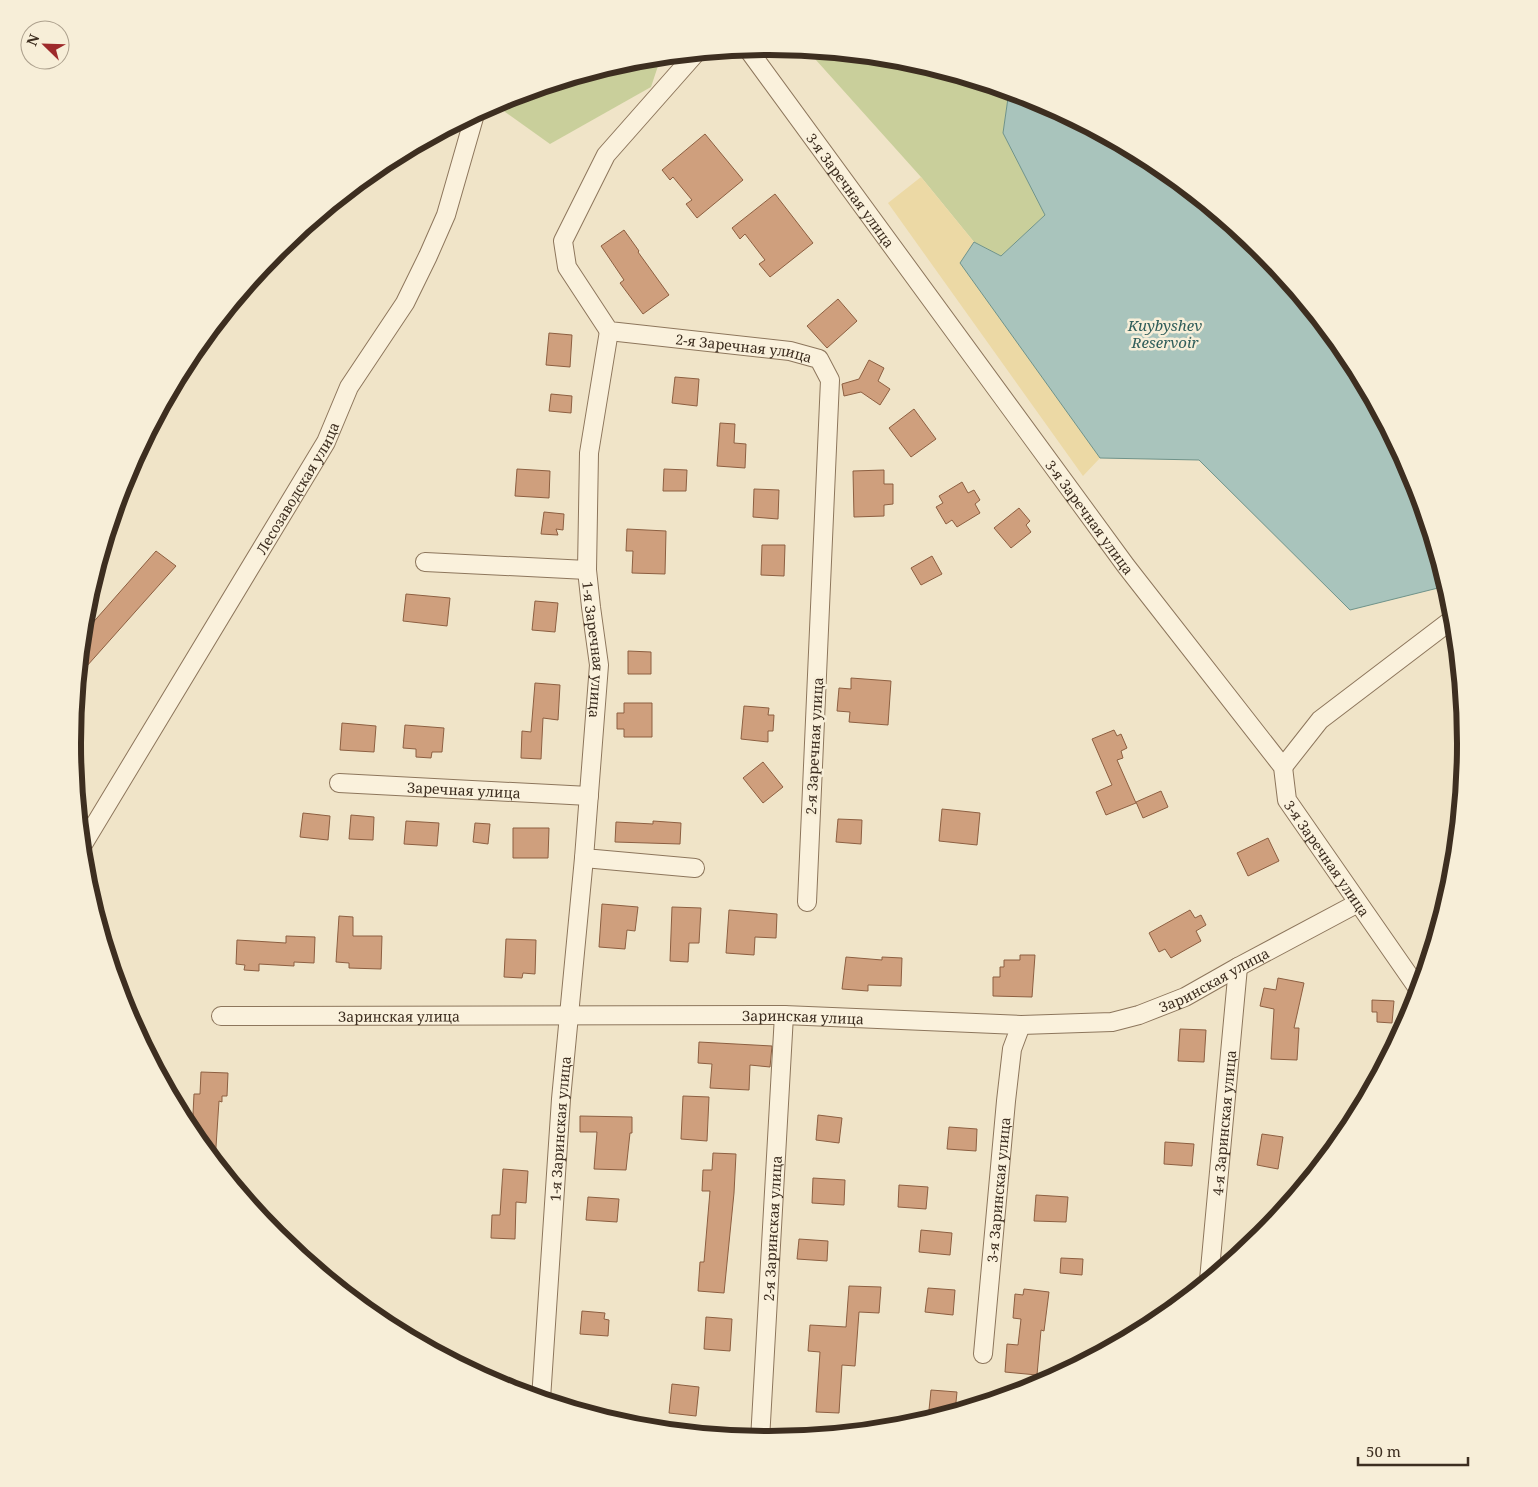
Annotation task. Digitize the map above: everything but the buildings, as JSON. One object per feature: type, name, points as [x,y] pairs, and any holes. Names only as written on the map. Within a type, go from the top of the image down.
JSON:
[{"type":"street","name":"3-я Заречная улица","points":[[752,55],[1126,566],[1284,767],[1288,800],[1414,983]]},
{"type":"street","points":[[609,331],[567,267],[563,241],[606,155],[691,60]]},
{"type":"street","name":"Лесозаводская улица","points":[[87,838],[326,442],[349,387],[405,303],[446,215],[473,122]]},
{"type":"street","name":"1-я Заречная улица","points":[[584,858],[600,665],[590,607],[587,570],[589,452],[609,331]]},
{"type":"street","name":"2-я Заречная улица","points":[[609,331],[790,351],[819,360],[830,380],[806,902]]},
{"type":"street","points":[[425,562],[587,570]]},
{"type":"street","points":[[1284,767],[1320,720],[1447,624]]},
{"type":"street","name":"Заречная улица","points":[[339,783],[589,796]]},
{"type":"street","points":[[584,858],[695,868]]},
{"type":"street","name":"1-я Заринская улица","points":[[541,1393],[561,1099],[584,858]]},
{"type":"street","name":"Заринская улица","points":[[221,1016],[784,1015],[1021,1026],[1112,1022],[1140,1015],[1185,997],[1358,903]]},
{"type":"street","name":"4-я Заринская улица","points":[[1210,1272],[1238,967]]},
{"type":"street","name":"2-я Заринская улица","points":[[760,1432],[784,1015]]},
{"type":"street","name":"3-я Заринская улица","points":[[983,1354],[1012,1049],[1021,1026]]},
{"type":"green space","points":[[812,56],[903,68],[947,78],[1008,98],[1003,133],[1045,215],[1001,256],[974,242],[921,177]]},
{"type":"green space","points":[[659,64],[651,87],[550,144],[501,109],[591,78]]},
{"type":"sand","points":[[921,177],[974,242],[960,263],[1100,458],[1083,476],[888,203]]},
{"type":"water","name":"Kuybyshev Reservoir","points":[[1008,98],[1074,126],[1152,171],[1188,197],[1256,257],[1315,324],[1365,399],[1405,480],[1421,522],[1439,587],[1350,610],[1199,460],[1100,458],[960,263],[974,242],[1001,256],[1045,215],[1003,133]]}]
